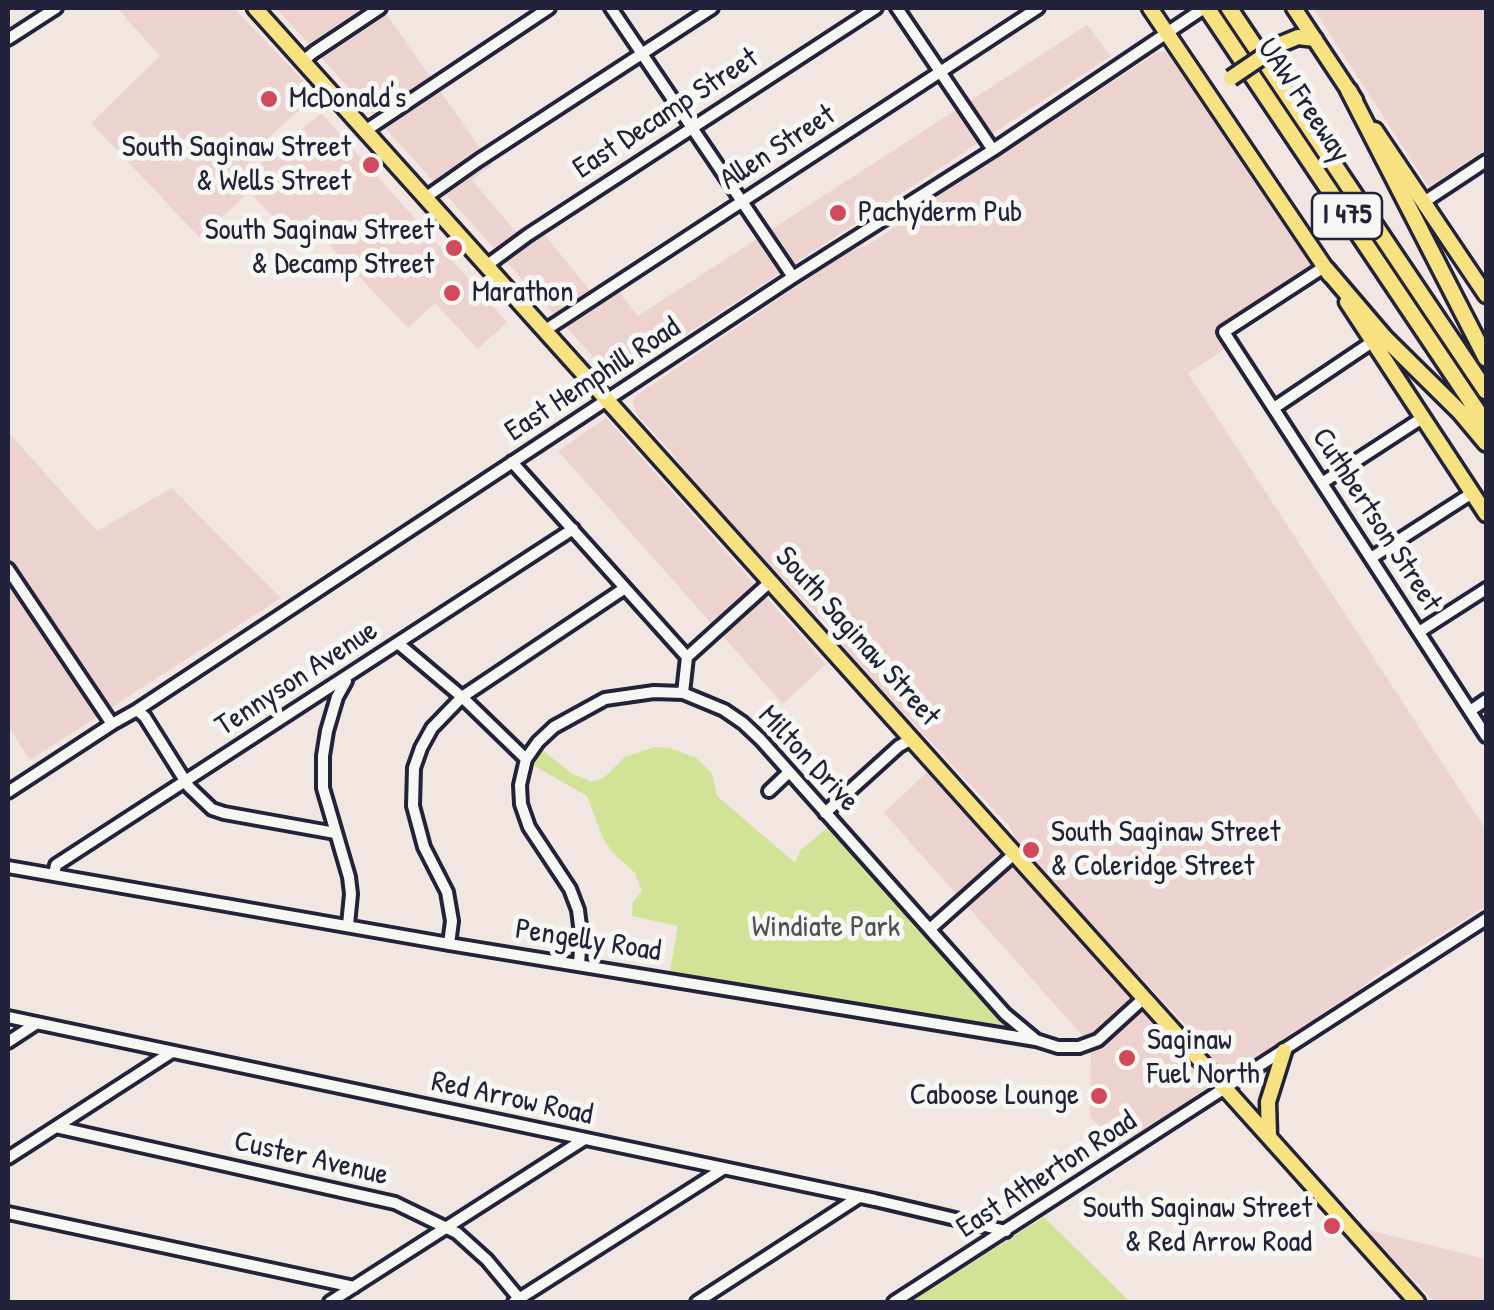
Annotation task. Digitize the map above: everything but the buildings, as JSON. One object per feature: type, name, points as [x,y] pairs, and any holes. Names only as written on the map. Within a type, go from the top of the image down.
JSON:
[{"type":"highway","name":"UAW Freeway","points":[[1229,8],[1486,392]]},
{"type":"highway","name":"UAW Freeway","points":[[1202,10],[1486,424]]},
{"type":"highway","points":[[1349,91],[1486,358]]},
{"type":"highway","points":[[1325,268],[1384,338],[1486,443]]},
{"type":"main road","name":"South Saginaw Street","points":[[255,8],[1417,1302]]},
{"type":"main road","points":[[1150,8],[1486,514]]},
{"type":"main road","points":[[1294,8],[1424,202],[1480,273],[1486,295]]},
{"type":"main road","points":[[1214,101],[1217,90],[1231,78],[1282,44],[1298,37],[1314,38]]},
{"type":"main road","points":[[1268,1136],[1267,1108],[1284,1050]]},
{"type":"street","points":[[8,39],[56,8]]},
{"type":"street","points":[[303,62],[380,8]]},
{"type":"street","points":[[365,130],[549,8]]},
{"type":"street","points":[[611,8],[793,277]]},
{"type":"street","points":[[425,198],[712,8]]},
{"type":"street","name":"East Decamp Street","points":[[486,266],[528,234],[876,8]]},
{"type":"street","points":[[897,8],[994,150]]},
{"type":"street","name":"Allen Street","points":[[544,331],[1038,8]]},
{"type":"street","name":"East Hemphill Road","points":[[8,792],[793,277],[994,150],[1202,10]]},
{"type":"street","points":[[1424,202],[1486,161]]},
{"type":"street","name":"Cuthbertson Street","points":[[1325,268],[1224,332],[1486,736]]},
{"type":"street","points":[[1274,408],[1372,342]]},
{"type":"street","points":[[1322,483],[1422,418]]},
{"type":"street","points":[[512,462],[687,657]]},
{"type":"street","points":[[1371,558],[1472,493]]},
{"type":"street","name":"Tennyson Avenue","points":[[54,875],[56,865],[573,529]]},
{"type":"street","points":[[8,569],[112,724]]},
{"type":"street","points":[[682,693],[687,657],[770,582]]},
{"type":"street","points":[[449,944],[452,910],[448,892],[424,848],[412,786],[414,768],[426,738],[462,697],[626,588]]},
{"type":"street","points":[[1420,632],[1486,589]]},
{"type":"street","points":[[399,644],[462,697],[526,759],[520,804],[528,827],[570,889],[578,910],[579,965]]},
{"type":"street","points":[[348,924],[349,877],[324,788],[323,756],[337,697],[349,676]]},
{"type":"street","name":"Milton Drive","points":[[526,759],[554,727],[605,699],[654,692],[682,693],[709,702],[743,722],[1005,1014],[1036,1040]]},
{"type":"street","points":[[1470,711],[1486,700]]},
{"type":"street","points":[[137,710],[186,781],[212,809],[335,833]]},
{"type":"street","points":[[825,813],[899,746],[912,739]]},
{"type":"street","points":[[769,791],[788,772]]},
{"type":"street","points":[[930,928],[1014,854]]},
{"type":"street","name":"Pengelly Road","points":[[8,867],[1036,1040],[1058,1047],[1079,1047],[1098,1040],[1144,998]]},
{"type":"street","name":"East Atherton Road","points":[[894,1302],[1486,919]]},
{"type":"street","name":"Red Arrow Road","points":[[8,1017],[1006,1231]]},
{"type":"street","points":[[8,1042],[37,1023]]},
{"type":"street","points":[[8,1158],[173,1052]]},
{"type":"street","name":"Custer Avenue","points":[[56,1126],[395,1203],[448,1228],[486,1260],[519,1301]]},
{"type":"street","points":[[330,1302],[584,1140]]},
{"type":"street","points":[[519,1301],[724,1168]]},
{"type":"street","points":[[697,1302],[859,1198]]},
{"type":"street","points":[[8,1213],[354,1287]]},
{"type":"shaded area","points":[[117,8],[234,8],[316,94],[247,158],[252,171],[321,113],[507,322],[478,349],[435,303],[408,328],[308,223],[292,237],[249,192],[200,238],[91,123],[160,56]]},
{"type":"shaded area","points":[[276,8],[382,8],[492,165],[472,180],[516,232],[533,220],[591,292],[608,279],[638,316],[1087,25],[1111,56],[615,381]]},
{"type":"shaded area","points":[[1313,8],[1486,8],[1486,149],[1429,187]]},
{"type":"shaded area","points":[[1164,51],[1171,53],[1311,264],[1307,273],[1220,329],[1227,348],[1188,373],[1486,830],[1486,906],[1229,1072],[1199,1044],[1189,1028],[1017,842],[1009,826],[850,656],[836,633],[685,474],[673,454],[638,416],[632,402],[824,268],[904,221],[909,213],[1031,131]]},
{"type":"shaded area","points":[[606,418],[826,664],[783,704],[558,451]]},
{"type":"shaded area","points":[[8,432],[97,531],[172,488],[281,598],[30,760],[8,726]]},
{"type":"shaded area","points":[[927,772],[1211,1085],[1120,1146],[1090,1117],[1091,1054],[1083,1036],[884,813]]},
{"type":"shaded area","points":[[1364,1229],[1486,1259],[1486,1302],[1435,1302]]},
{"type":"green space","name":"Windiate Park","points":[[655,747],[696,758],[712,773],[717,796],[795,863],[800,851],[829,826],[1011,1025],[1011,1030],[670,971],[678,926],[632,916],[633,902],[642,891],[635,873],[603,838],[587,796],[533,765],[542,750],[571,773],[592,782],[605,777],[625,757]]},
{"type":"green space","points":[[1044,1217],[1130,1302],[909,1302],[921,1295]]},
{"type":"place","name":"McDonald's","points":[[269,99]]},
{"type":"place","name":"South Saginaw Street & Wells Street","points":[[371,165]]},
{"type":"place","name":"Pachyderm Pub","points":[[838,213]]},
{"type":"place","name":"South Saginaw Street & Decamp Street","points":[[454,248]]},
{"type":"place","name":"Marathon","points":[[452,293]]},
{"type":"place","name":"South Saginaw Street & Coleridge Street","points":[[1031,850]]},
{"type":"place","name":"Saginaw Fuel North","points":[[1127,1058]]},
{"type":"place","name":"Caboose Lounge","points":[[1099,1096]]},
{"type":"place","name":"South Saginaw Street & Red Arrow Road","points":[[1332,1226]]}]
